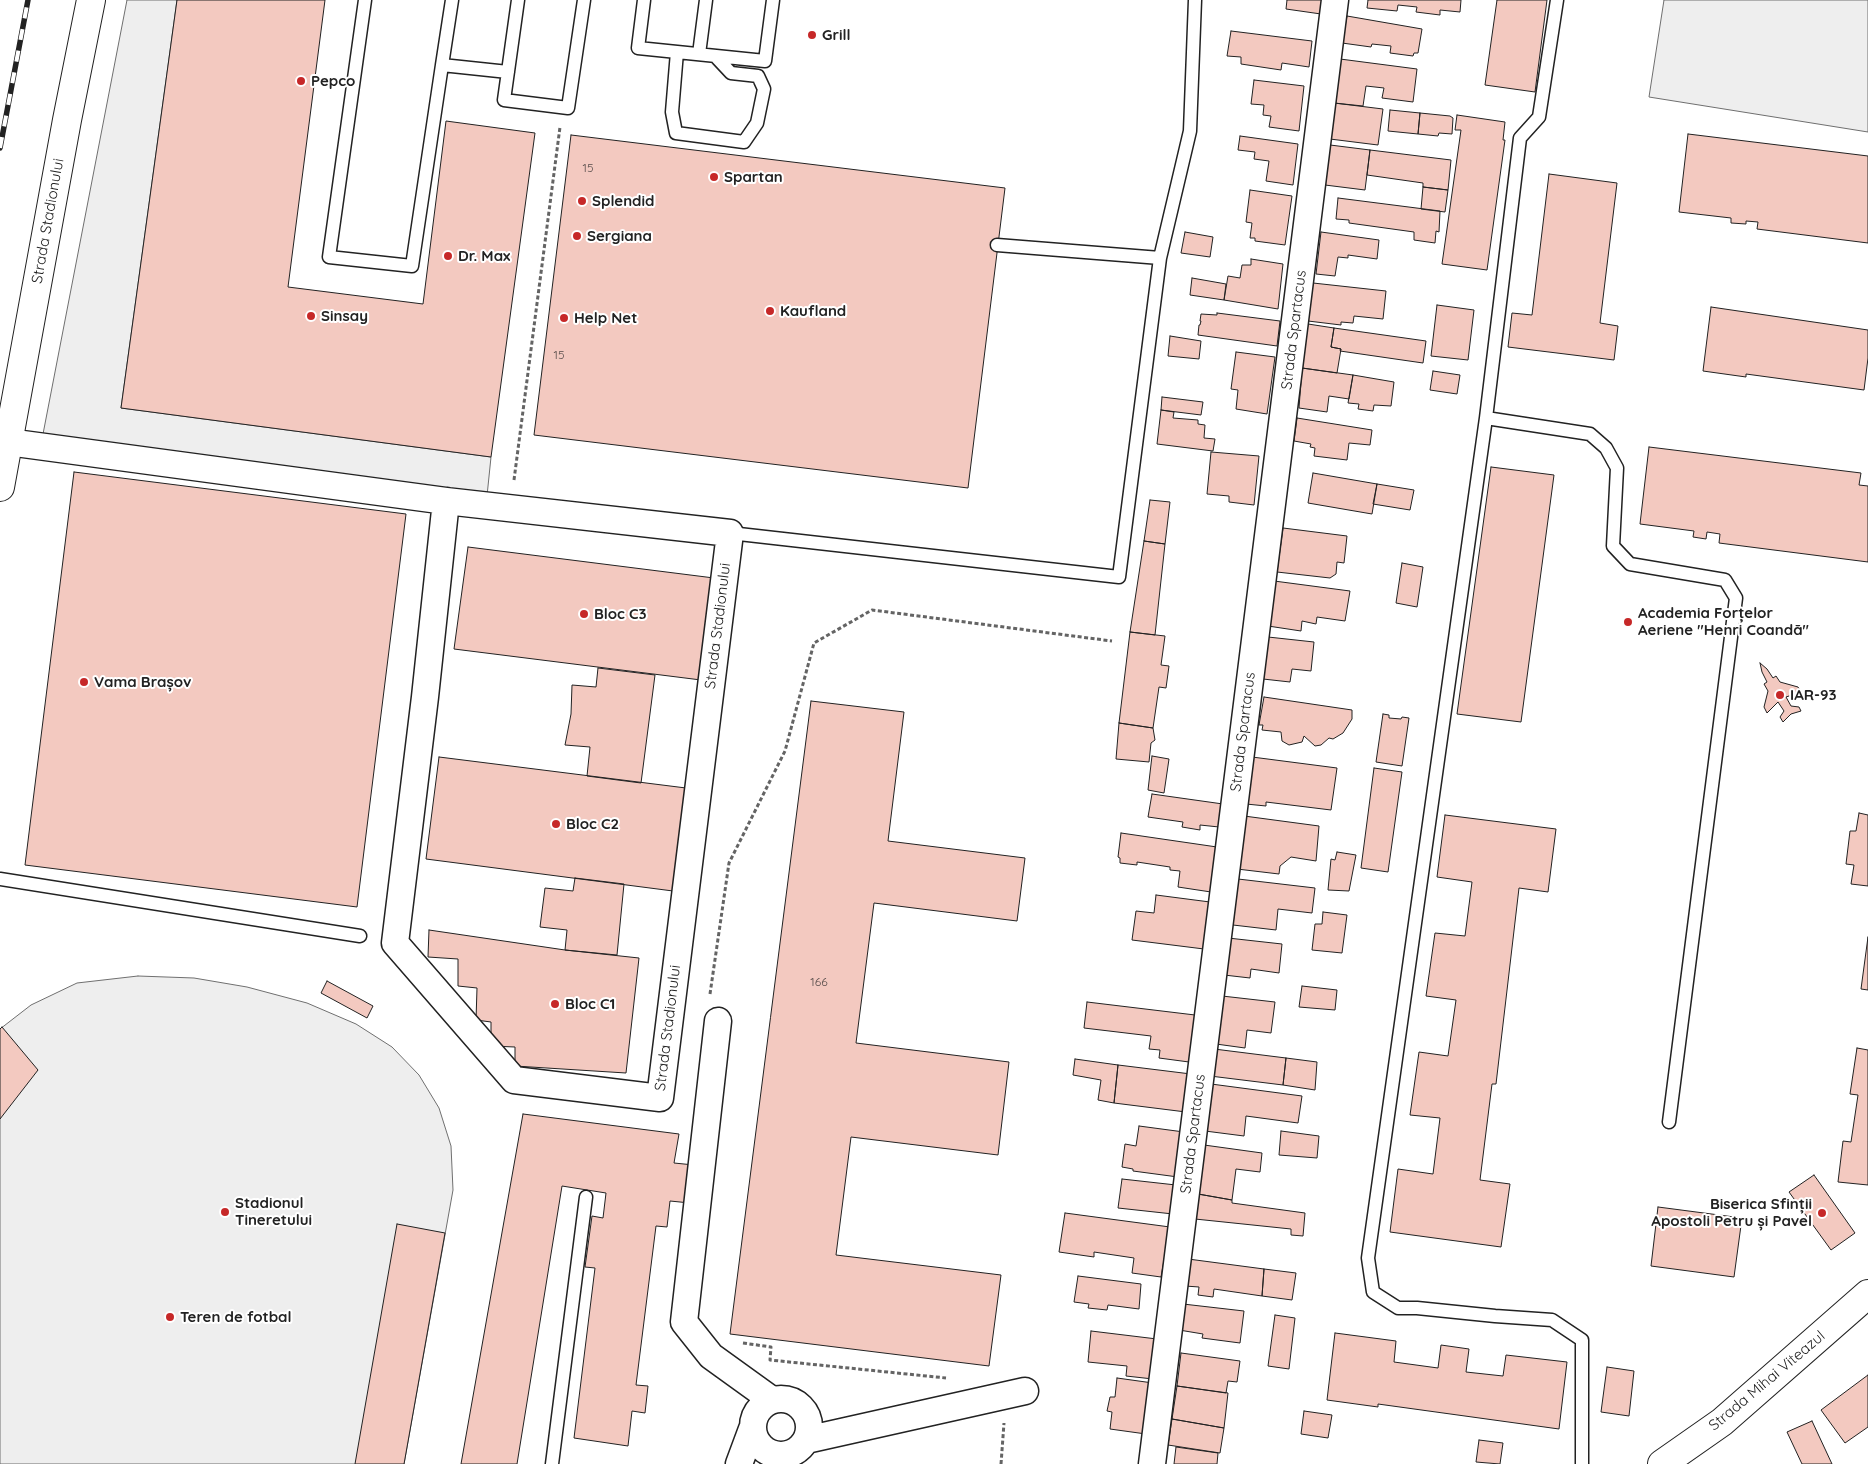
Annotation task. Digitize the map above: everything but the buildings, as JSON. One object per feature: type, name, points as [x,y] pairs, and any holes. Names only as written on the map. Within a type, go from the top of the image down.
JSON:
[{"type":"main road","name":"Strada Stadionului","points":[[0,487],[67,120],[91,0]]},
{"type":"main road","name":"Strada Mihai Viteazul","points":[[1677,1459],[1868,1294]]},
{"type":"street","name":"Strada Spartacus","points":[[1152,1464],[1335,0]]},
{"type":"street","points":[[8,442],[446,501],[730,534]]},
{"type":"street","name":"Strada Stadionului","points":[[446,501],[425,697],[394,944],[514,1080],[660,1098],[730,534]]},
{"type":"street","points":[[718,1021],[684,1322],[711,1356],[772,1400]]},
{"type":"street","points":[[752,1429],[760,1446],[767,1452],[785,1455],[793,1452],[806,1440],[1025,1391]]},
{"type":"street","points":[[739,1464],[757,1411],[772,1400],[790,1400],[799,1405],[805,1412],[809,1430],[806,1440]]},
{"type":"lane","points":[[365,0],[329,257],[412,266],[452,0]]},
{"type":"lane","points":[[518,0],[504,100],[563,108],[568,108],[584,0]]},
{"type":"lane","points":[[644,0],[638,48],[765,61],[773,0]]},
{"type":"lane","points":[[699,54],[706,0]]},
{"type":"lane","points":[[730,534],[1119,577],[1160,258],[1190,131],[1194,0]]},
{"type":"lane","points":[[1557,0],[1539,117],[1520,138],[1486,418],[1368,1258],[1373,1292],[1398,1308],[1418,1308],[1552,1320],[1582,1340],[1582,1464]]},
{"type":"lane","points":[[677,52],[672,112],[676,133],[744,142],[757,123],[764,89],[758,76],[730,73],[716,57]]},
{"type":"lane","points":[[442,65],[508,72]]},
{"type":"lane","points":[[997,245],[1160,258]]},
{"type":"lane","points":[[1486,418],[1590,434],[1606,448],[1617,468],[1613,546],[1630,564],[1725,580],[1736,598],[1669,1122]]},
{"type":"lane","points":[[0,879],[360,936]]},
{"type":"lane","points":[[552,1464],[586,1197]]},
{"type":"path","points":[[510,508],[563,108]]},
{"type":"path","points":[[718,1021],[710,996],[729,863],[785,751],[814,642],[872,610],[1112,641]]},
{"type":"path","points":[[711,1356],[723,1341],[771,1347],[770,1360],[948,1378]]},
{"type":"path","points":[[994,1398],[996,1414],[1005,1421],[1001,1464]]},
{"type":"shaded area","points":[[127,0],[177,0],[121,408],[491,457],[487,496],[43,434]]},
{"type":"shaded area","points":[[1664,0],[1868,0],[1868,132],[1649,97]]},
{"type":"shaded area","name":"Stadionul Tineretului","points":[[138,976],[194,978],[247,987],[307,1003],[356,1024],[392,1047],[419,1075],[439,1108],[451,1146],[453,1190],[404,1464],[0,1464],[0,1029],[31,1005],[77,983]]},
{"type":"railway","points":[[0,148],[28,0]]},
{"type":"place","name":"Grill","points":[[812,35]]},
{"type":"place","name":"Pepco","points":[[301,81]]},
{"type":"place","name":"Spartan","points":[[714,177]]},
{"type":"place","name":"Splendid","points":[[582,201]]},
{"type":"place","name":"Sergiana","points":[[577,236]]},
{"type":"place","name":"Dr. Max","points":[[448,256]]},
{"type":"place","name":"Kaufland","points":[[770,311]]},
{"type":"place","name":"Sinsay","points":[[311,316]]},
{"type":"place","name":"Help Net","points":[[564,318]]},
{"type":"place","name":"Bloc C3","points":[[584,614]]},
{"type":"place","name":"Academia Forțelor Aeriene \"Henri Coandă\"","points":[[1628,622]]},
{"type":"place","name":"Vama Brașov","points":[[84,682]]},
{"type":"place","name":"IAR-93","points":[[1780,695]]},
{"type":"place","name":"Bloc C2","points":[[556,824]]},
{"type":"place","name":"Bloc C1","points":[[555,1004]]},
{"type":"place","name":"Stadionul Tineretului","points":[[225,1212]]},
{"type":"place","name":"Biserica Sfinții Apostoli Petru și Pavel","points":[[1822,1213]]},
{"type":"place","name":"Teren de fotbal","points":[[170,1317]]}]
